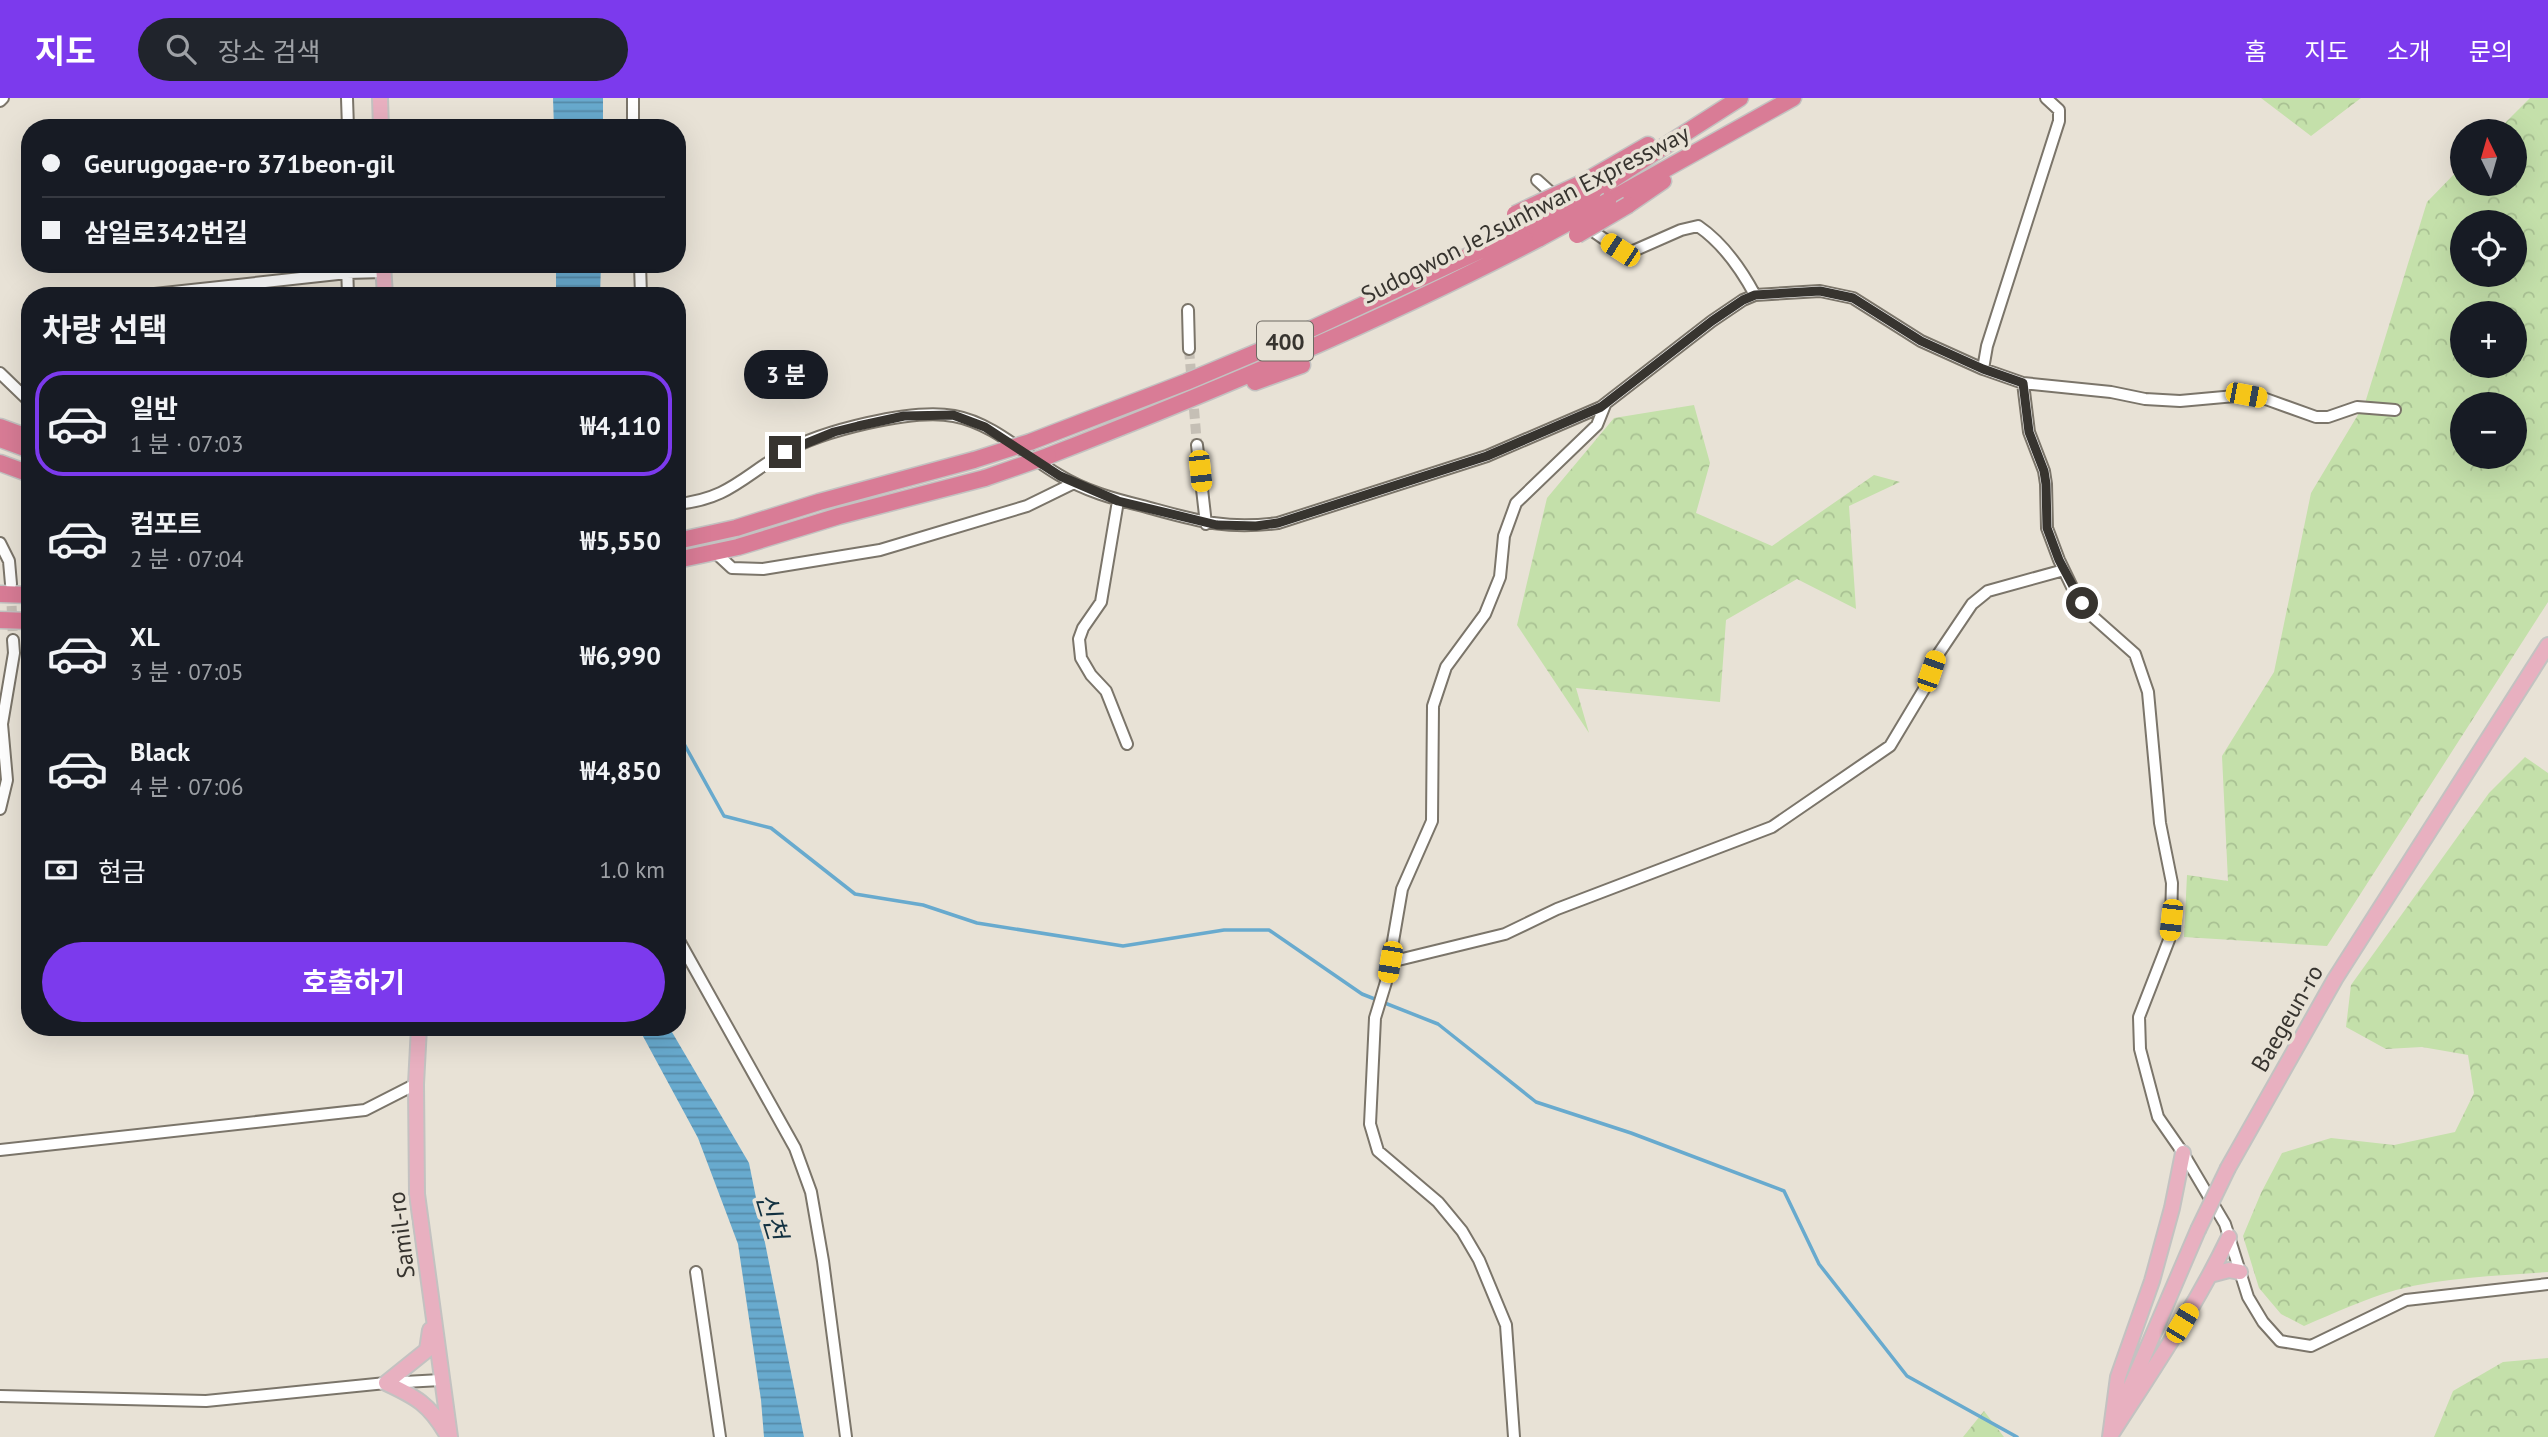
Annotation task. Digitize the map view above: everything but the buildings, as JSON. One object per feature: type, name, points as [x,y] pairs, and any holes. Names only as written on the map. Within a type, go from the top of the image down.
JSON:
[{"type":"highway","points":[[1515,214],[1588,187],[1729,98]]},
{"type":"highway","name":"Sudogwon Je2sunhwan Expressway","points":[[686,558],[738,547],[839,516],[985,478],[1048,456],[1123,427],[1436,291],[1536,232],[1588,187],[1740,98]]},
{"type":"highway","points":[[1577,235],[1790,100]]},
{"type":"highway","name":"Sudogwon Je2sunhwan Expressway","points":[[686,539],[736,528],[819,502],[974,460],[1030,442],[1186,382],[1608,201],[1790,100]]},
{"type":"highway","points":[[1186,382],[1334,311]]},
{"type":"highway","points":[[1123,427],[1303,365]]},
{"type":"highway","points":[[0,427],[21,435]]},
{"type":"highway","points":[[0,439],[21,447]]},
{"type":"highway","points":[[0,450],[21,458]]},
{"type":"highway","points":[[0,463],[21,471]]},
{"type":"highway","points":[[0,604],[21,604]]},
{"type":"highway","points":[[0,620],[21,621]]},
{"type":"main road","points":[[380,98],[381,119]]},
{"type":"main road","name":"Baegeun-ro","points":[[2110,1437],[2198,1230],[2228,1168],[2334,979],[2548,645]]},
{"type":"main road","name":"Samil-ro","points":[[418,1036],[415,1084],[418,1194],[449,1437]]},
{"type":"main road","points":[[2110,1437],[2118,1377],[2152,1280],[2172,1208],[2183,1153]]},
{"type":"main road","points":[[2110,1437],[2210,1275],[2229,1237]]},
{"type":"main road","points":[[2210,1275],[2229,1270],[2240,1272]]},
{"type":"main road","points":[[432,1308],[427,1350],[386,1383],[419,1400],[435,1414],[449,1437]]},
{"type":"street","points":[[347,98],[348,119]]},
{"type":"street","points":[[633,98],[634,119]]},
{"type":"street","points":[[1983,369],[1987,346],[2059,121],[2059,110],[2046,98]]},
{"type":"street","points":[[1537,180],[1592,232],[1620,250],[1631,252],[1681,230],[1698,226],[1713,236],[1743,273],[1755,295]]},
{"type":"street","points":[[206,287],[316,273]]},
{"type":"street","points":[[686,502],[715,497],[785,452],[834,432],[904,416],[953,415],[985,427],[1074,483],[1118,501],[1206,524],[1256,526],[1278,523],[1487,456],[1553,429],[1605,404],[1743,300],[1755,295],[1820,291],[1853,298],[1921,341],[1983,369],[2023,383],[2180,401],[2246,395],[2263,398],[2316,417],[2328,417],[2357,407],[2395,410]]},
{"type":"street","points":[[1188,310],[1189,349]]},
{"type":"street","points":[[0,373],[21,393]]},
{"type":"street","points":[[2023,383],[2029,432],[2044,471],[2047,528],[2074,591],[2091,615],[2135,654],[2148,692],[2160,823],[2172,883],[2169,940],[2139,1017],[2140,1049],[2158,1117],[2225,1224],[2248,1297],[2263,1322],[2280,1341],[2311,1346],[2406,1300],[2548,1284]]},
{"type":"street","points":[[1514,1437],[1506,1325],[1479,1260],[1462,1231],[1438,1202],[1378,1151],[1370,1124],[1375,1018],[1386,982],[1402,890],[1432,821],[1433,706],[1446,667],[1485,614],[1500,577],[1504,536],[1516,503],[1597,425],[1605,404]]},
{"type":"street","points":[[1197,445],[1206,524]]},
{"type":"street","points":[[719,556],[732,568],[763,569],[880,550],[1027,506],[1074,483]]},
{"type":"street","points":[[1118,501],[1101,602],[1083,628],[1079,639],[1082,658],[1091,675],[1106,691],[1127,744]]},
{"type":"street","points":[[0,543],[9,561],[5,589]]},
{"type":"street","points":[[1390,962],[1505,934],[1557,909],[1772,827],[1890,746],[1926,686],[1937,656],[1972,604],[1988,591],[2064,570]]},
{"type":"street","points":[[0,808],[7,780],[2,724],[14,653],[13,640]]},
{"type":"street","points":[[686,953],[795,1148],[811,1192],[823,1261],[846,1437]]},
{"type":"street","points":[[0,1150],[365,1110],[415,1084]]},
{"type":"street","points":[[696,1272],[720,1437]]},
{"type":"street","points":[[0,1396],[206,1401],[441,1380]]},
{"type":"green space","points":[[2261,98],[2361,98],[2311,136]]},
{"type":"green space","points":[[2530,98],[2548,98],[2548,602],[2327,946],[2184,937],[2187,875],[2228,881],[2222,756],[2274,672],[2311,493],[2365,403],[2427,202],[2450,178],[2450,196],[2527,196],[2527,119],[2509,119]]},
{"type":"green space","points":[[1694,405],[1710,463],[1696,513],[1772,546],[1874,475],[1900,482],[1849,506],[1856,609],[1797,579],[1726,620],[1720,702],[1576,688],[1589,733],[1517,625],[1547,498],[1614,418]]},
{"type":"green space","points":[[2525,757],[2548,773],[2548,1272],[2433,1282],[2396,1290],[2304,1326],[2281,1314],[2259,1288],[2243,1236],[2282,1153],[2331,1138],[2394,1145],[2455,1132],[2474,1093],[2468,1055],[2422,1047],[2386,1049],[2346,1027],[2351,985],[2489,793]]},
{"type":"green space","points":[[2548,1358],[2548,1437],[2434,1437],[2453,1391],[2503,1362]]},
{"type":"green space","points":[[1984,1411],[2004,1437],[1963,1437]]},
{"type":"water","points":[[553,98],[603,98],[603,119],[554,119]]},
{"type":"water","points":[[556,273],[601,273],[600,287],[556,287]]},
{"type":"water","points":[[643,1036],[674,1036],[749,1163],[804,1437],[764,1437],[738,1244],[698,1138]]},
{"type":"waterway","points":[[686,747],[724,816],[771,828],[855,894],[923,905],[977,923],[1123,946],[1224,930],[1269,930],[1362,994],[1438,1024],[1536,1102],[1631,1133],[1784,1191],[1819,1264],[1907,1376],[2017,1437]]},
{"type":"tunnel","points":[[1189,349],[1197,445]]},
{"type":"tunnel","points":[[11,591],[13,640]]},
{"type":"route","points":[[785,452],[808,441],[858,426],[904,416],[953,415],[985,427],[1060,476],[1118,501],[1206,524],[1256,526],[1278,523],[1487,456],[1601,407],[1743,300],[1755,295],[1820,291],[1853,298],[1921,341],[1983,369],[2023,383],[2029,432],[2044,471],[2047,528],[2059,560],[2082,603]]},
{"type":"water label","name":"신천","points":[[772,1216]]}]
